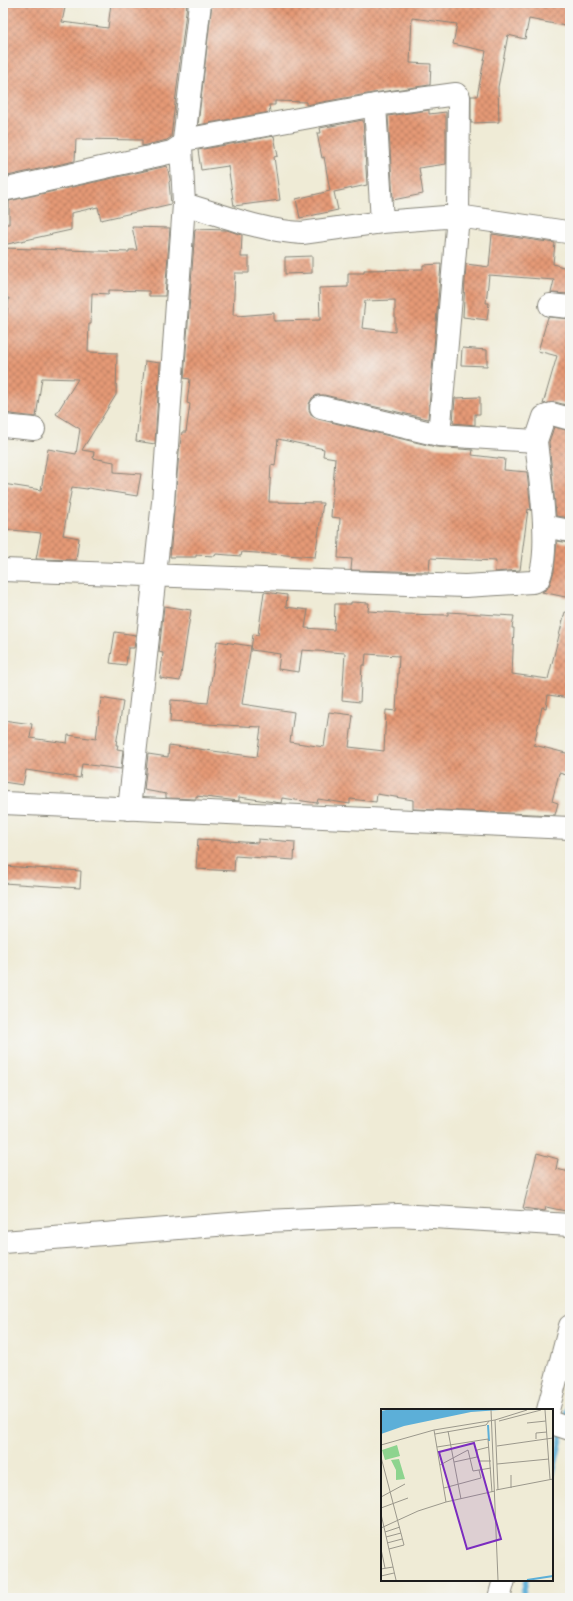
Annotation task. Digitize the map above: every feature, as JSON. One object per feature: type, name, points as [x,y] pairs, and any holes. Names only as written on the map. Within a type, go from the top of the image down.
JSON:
[{"type":"main road","points":[[129,809],[163,502],[184,204],[183,143],[200,3]]},
{"type":"main road","points":[[3,190],[172,152],[183,143],[375,105],[453,93],[458,96],[458,216],[439,435]]},
{"type":"main road","points":[[375,105],[382,222]]},
{"type":"main road","points":[[184,204],[264,228],[291,233],[302,233],[382,222],[458,216],[567,232],[570,231]]},
{"type":"main road","points":[[321,407],[439,435],[536,440]]},
{"type":"main road","points":[[3,570],[465,586],[532,582],[538,580],[542,569],[544,526],[536,440],[544,417],[552,414],[570,419]]},
{"type":"main road","points":[[3,426],[34,429]]},
{"type":"main road","points":[[544,526],[570,531]]},
{"type":"main road","points":[[3,803],[570,828]]},
{"type":"main road","points":[[3,1242],[267,1221],[398,1216],[570,1225]]},
{"type":"main road","points":[[557,1422],[570,1326]]},
{"type":"main road","points":[[499,1598],[504,1581]]},
{"type":"building","points":[[3,3],[66,3],[62,22],[108,28],[111,3],[187,3],[171,137],[167,140],[142,146],[142,140],[76,139],[75,161],[3,177]]},
{"type":"building","points":[[212,3],[570,3],[570,27],[529,19],[525,39],[508,35],[498,87],[499,122],[471,123],[471,96],[477,96],[486,51],[453,44],[457,24],[412,18],[410,63],[431,64],[430,85],[306,105],[306,102],[275,101],[275,105],[269,105],[270,112],[198,125]]},
{"type":"building","points":[[429,110],[429,114],[446,112],[446,164],[419,168],[423,194],[393,200],[388,116]]},
{"type":"building","points":[[363,120],[367,185],[334,192],[338,210],[300,218],[296,199],[330,191],[324,157],[322,158],[317,133],[321,133],[320,128]]},
{"type":"building","points":[[274,136],[278,156],[274,157],[280,200],[234,206],[228,166],[201,170],[198,150]]},
{"type":"building","points":[[167,166],[170,179],[171,204],[101,220],[98,207],[71,213],[71,230],[3,245],[3,224],[9,224],[9,201]]},
{"type":"building","points":[[132,227],[170,228],[165,296],[149,296],[149,291],[109,290],[109,294],[92,293],[88,352],[117,353],[116,395],[82,450],[94,452],[93,458],[114,462],[114,472],[141,474],[137,496],[88,488],[72,487],[63,535],[79,538],[76,560],[36,559],[41,533],[3,529],[3,484],[41,490],[48,449],[76,454],[80,429],[56,414],[78,379],[42,378],[36,417],[3,412],[3,346],[9,298],[3,298],[3,248],[129,252],[129,250],[137,250]]},
{"type":"building","points":[[195,229],[227,230],[242,235],[241,257],[249,257],[249,273],[235,273],[233,315],[237,316],[274,313],[274,321],[320,320],[319,288],[348,287],[348,273],[364,273],[364,270],[423,269],[423,265],[441,264],[428,419],[324,395],[317,395],[312,398],[309,404],[309,410],[312,416],[318,419],[436,447],[473,450],[472,455],[505,459],[504,470],[527,472],[531,510],[528,509],[520,570],[495,572],[496,561],[430,558],[429,572],[351,570],[352,559],[338,558],[340,518],[331,517],[335,458],[323,456],[324,449],[278,439],[275,466],[271,465],[269,502],[323,503],[315,557],[242,552],[241,556],[216,554],[215,556],[196,555],[196,557],[170,557],[179,452],[182,432],[186,432],[190,404],[187,403],[190,379],[184,378]],"holes":[[[395,300],[395,332],[362,328],[365,301]]]},
{"type":"building","points":[[492,234],[555,243],[553,264],[570,269],[570,294],[551,293],[554,280],[489,275],[486,303],[489,303],[487,320],[463,317],[466,264],[489,267]]},
{"type":"building","points":[[312,256],[312,273],[285,274],[285,257]]},
{"type":"building","points":[[548,317],[570,319],[570,406],[555,402],[543,404],[557,356],[538,351]]},
{"type":"building","points":[[462,348],[487,350],[487,366],[461,365]]},
{"type":"building","points":[[145,361],[160,363],[155,444],[136,441]]},
{"type":"building","points":[[480,397],[480,414],[475,414],[475,425],[453,423],[455,398]]},
{"type":"building","points":[[554,427],[570,431],[570,518],[556,516],[549,442]]},
{"type":"building","points":[[557,541],[570,543],[570,598],[542,592],[547,589],[550,584],[554,571]]},
{"type":"building","points":[[264,592],[287,595],[286,607],[308,610],[305,628],[334,630],[335,604],[351,604],[351,602],[369,603],[368,611],[400,614],[448,615],[448,612],[514,616],[512,628],[514,628],[512,674],[548,679],[565,612],[570,613],[570,698],[548,695],[546,708],[542,707],[534,745],[570,754],[570,776],[559,773],[552,801],[558,803],[555,815],[413,809],[413,800],[377,794],[376,802],[350,799],[350,804],[318,799],[317,803],[282,798],[281,803],[239,797],[239,801],[196,796],[196,799],[166,798],[166,794],[144,790],[148,754],[168,757],[169,745],[257,757],[261,727],[170,722],[171,700],[208,703],[217,641],[251,646],[242,704],[294,712],[290,742],[324,747],[329,712],[353,715],[349,747],[384,751],[386,710],[396,711],[399,656],[366,654],[365,665],[362,665],[360,702],[342,700],[345,653],[302,650],[299,672],[278,669],[280,654],[251,650],[253,634],[258,635]]},
{"type":"building","points":[[164,606],[191,610],[180,681],[160,678],[163,653],[159,652]]},
{"type":"building","points":[[115,632],[136,635],[134,648],[128,648],[126,665],[110,663]]},
{"type":"building","points":[[101,698],[123,702],[116,745],[118,745],[117,749],[123,750],[121,769],[82,764],[80,778],[26,770],[23,785],[3,782],[3,720],[32,724],[30,738],[67,743],[68,735],[96,739]]},
{"type":"building","points":[[198,839],[258,843],[258,839],[295,842],[294,860],[235,856],[234,871],[196,869]]},
{"type":"building","points":[[3,866],[81,871],[80,888],[3,883]]},
{"type":"building","points":[[537,1153],[558,1159],[556,1169],[570,1172],[570,1212],[546,1207],[545,1211],[523,1208]]},
{"type":"waterway","points":[[565,1423],[570,1403]]},
{"type":"waterway","points":[[553,1472],[563,1431]]},
{"type":"waterway","points":[[522,1598],[526,1581]]}]
